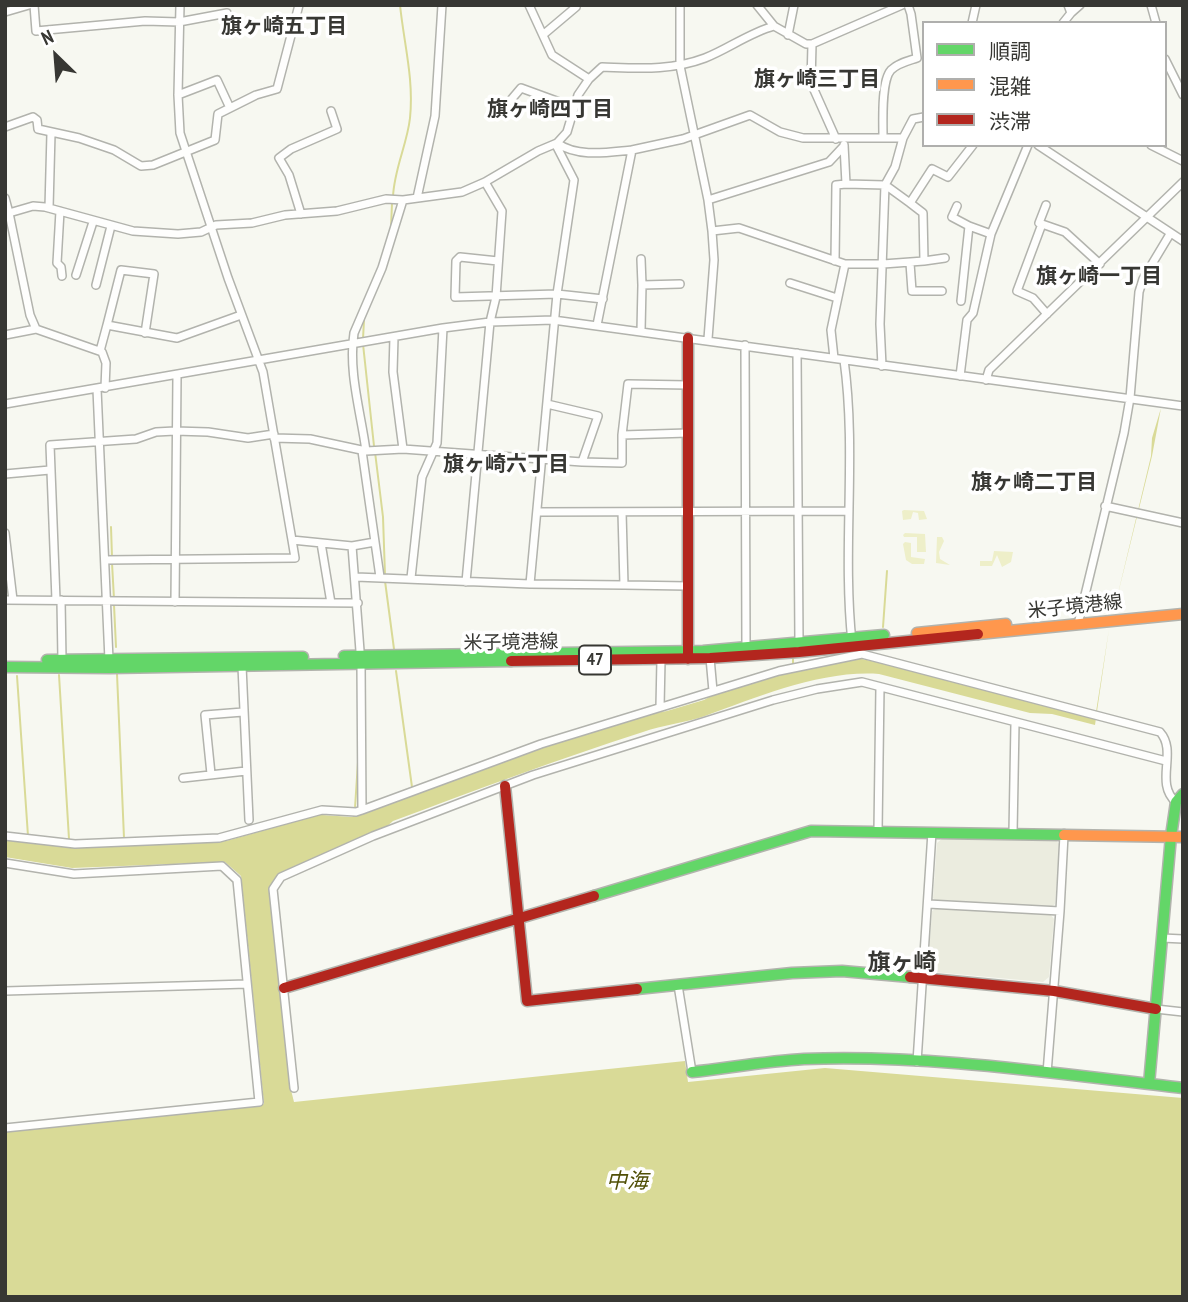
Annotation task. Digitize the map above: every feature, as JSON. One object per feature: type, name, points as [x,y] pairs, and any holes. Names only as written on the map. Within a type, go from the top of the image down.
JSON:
[{"type":"street","points":[[5,12],[31,5],[36,31],[145,21],[179,22],[227,13]]},
{"type":"street","points":[[105,560],[295,558],[263,372],[211,229],[180,133],[180,5]]},
{"type":"street","points":[[5,127],[33,117],[37,120],[38,129],[79,138],[114,150],[141,166],[153,165],[215,140],[218,114],[256,95],[277,89],[299,5]]},
{"type":"street","points":[[417,198],[435,116],[442,5]]},
{"type":"street","points":[[529,5],[552,55],[589,79]]},
{"type":"street","points":[[544,34],[576,7],[574,5]]},
{"type":"street","points":[[680,5],[680,66],[712,231],[714,260],[708,340]]},
{"type":"street","points":[[757,5],[774,26],[806,44],[812,44],[902,5]]},
{"type":"street","points":[[788,35],[794,5]]},
{"type":"street","points":[[883,137],[886,79],[891,69],[917,58],[908,5]]},
{"type":"street","points":[[1069,9],[1080,5]]},
{"type":"street","points":[[9,212],[33,206],[111,226],[151,233],[178,234],[211,229],[216,225],[252,223],[285,215],[337,211],[386,199],[403,200],[462,192],[558,143],[567,132],[578,95],[602,67],[650,69],[680,66],[705,58],[762,29],[774,26]]},
{"type":"street","points":[[812,44],[811,83],[842,142],[846,184]]},
{"type":"street","points":[[1167,64],[1183,95]]},
{"type":"street","points":[[178,95],[218,80],[230,108]]},
{"type":"street","points":[[510,101],[522,89],[573,107]]},
{"type":"street","points":[[301,214],[289,175],[279,158],[291,149],[337,130],[331,111]]},
{"type":"street","points":[[558,143],[576,151],[592,153],[632,150],[695,135],[750,115],[768,127],[803,138],[842,142],[883,137],[903,138]]},
{"type":"street","points":[[882,366],[880,324],[885,186],[913,119],[922,117]]},
{"type":"street","points":[[48,208],[51,133]]},
{"type":"street","points":[[708,200],[829,162],[842,142]]},
{"type":"street","points":[[530,584],[553,320],[575,180],[557,147],[558,143]]},
{"type":"street","points":[[910,203],[932,169],[948,177],[971,147]]},
{"type":"street","points":[[960,376],[967,320],[973,313],[991,234],[1027,147]]},
{"type":"street","points":[[1041,147],[1183,241]]},
{"type":"street","points":[[1155,147],[1183,161]]},
{"type":"street","points":[[597,325],[632,150]]},
{"type":"street","points":[[466,582],[490,322],[496,297],[502,211],[485,182]]},
{"type":"street","points":[[986,380],[989,370],[1183,182]]},
{"type":"street","points":[[835,261],[836,185],[846,184],[888,187],[923,213],[923,261]]},
{"type":"street","points":[[5,198],[30,315],[36,329]]},
{"type":"street","points":[[380,578],[353,344],[382,268],[403,200]]},
{"type":"street","points":[[1046,205],[1039,223],[1065,232],[1100,264]]},
{"type":"street","points":[[957,206],[952,216],[991,234]]},
{"type":"street","points":[[60,211],[57,263],[61,267],[62,276]]},
{"type":"street","points":[[76,275],[93,222]]},
{"type":"street","points":[[1042,224],[1017,291],[1032,298],[1047,314]]},
{"type":"street","points":[[96,285],[111,226]]},
{"type":"street","points":[[961,301],[969,226]]},
{"type":"street","points":[[712,231],[739,228],[845,264],[910,263],[945,258]]},
{"type":"street","points":[[1079,621],[1130,398],[1139,292],[1143,279],[1170,234]]},
{"type":"street","points":[[5,243],[14,240]]},
{"type":"street","points":[[498,261],[460,257],[456,261],[455,298],[557,294],[603,299]]},
{"type":"street","points":[[641,259],[641,331]]},
{"type":"street","points":[[910,263],[912,292],[942,291]]},
{"type":"street","points":[[834,359],[831,330],[845,264]]},
{"type":"street","points":[[100,351],[121,270],[153,274],[145,333]]},
{"type":"street","points":[[790,283],[837,298]]},
{"type":"street","points":[[642,285],[680,284]]},
{"type":"street","points":[[107,325],[177,338],[241,315]]},
{"type":"street","points":[[5,404],[443,328],[490,322],[553,320],[1183,406]]},
{"type":"street","points":[[411,578],[422,477],[437,443],[443,328]]},
{"type":"street","points":[[5,335],[36,329],[100,351],[105,356],[101,388],[100,442],[109,660]]},
{"type":"street","points":[[394,337],[393,372],[403,449]]},
{"type":"street","points":[[688,338],[688,654]]},
{"type":"street","points":[[745,345],[746,648]]},
{"type":"street","points":[[797,353],[799,642]]},
{"type":"street","points":[[844,360],[849,396],[848,599],[852,643]]},
{"type":"street","points":[[174,602],[177,376]]},
{"type":"street","points":[[62,660],[50,446],[136,439],[156,432],[176,431],[208,432],[248,438],[274,436],[310,439],[364,451],[403,449],[478,456],[622,463],[622,435],[628,384],[688,385]]},
{"type":"street","points":[[547,404],[598,416],[582,462]]},
{"type":"street","points":[[622,435],[688,433]]},
{"type":"street","points":[[5,474],[50,470]]},
{"type":"street","points":[[1105,506],[1183,523]]},
{"type":"street","points":[[537,513],[848,511]]},
{"type":"street","points":[[622,512],[624,585]]},
{"type":"street","points":[[5,533],[9,600],[358,603]]},
{"type":"street","points":[[292,540],[352,546],[375,542]]},
{"type":"street","points":[[321,543],[331,603]]},
{"type":"street","points":[[352,546],[361,660],[362,810]]},
{"type":"street","points":[[355,577],[530,584],[688,586]]},
{"type":"street","name":"米子境港線","points":[[1079,621],[1183,607]]},
{"type":"street","name":"米子境港線","points":[[5,660],[661,660],[688,654],[710,658],[1079,621],[1183,614]]},
{"type":"street","name":"米子境港線","points":[[5,667],[242,666],[361,660],[688,654],[799,642],[852,643]]},
{"type":"street","points":[[5,836],[64,843],[219,838],[322,810],[356,813],[522,750],[789,668],[862,654],[1160,732],[1168,744],[1166,788],[1170,796],[1179,798],[1171,836],[1149,1084]]},
{"type":"street","points":[[710,658],[713,691]]},
{"type":"street","points":[[660,707],[661,660]]},
{"type":"street","points":[[242,666],[249,820]]},
{"type":"street","points":[[294,1088],[273,889],[281,877],[373,836],[533,775],[773,700],[862,682],[1166,761]]},
{"type":"street","points":[[878,831],[880,687]]},
{"type":"street","points":[[211,774],[205,715],[243,712]]},
{"type":"street","points":[[1013,833],[1015,723]]},
{"type":"street","points":[[183,778],[246,771]]},
{"type":"street","points":[[505,786],[527,1001],[821,971],[1055,991],[1183,1012]]},
{"type":"street","points":[[284,988],[811,831],[1183,837]]},
{"type":"street","points":[[917,1062],[932,832]]},
{"type":"street","points":[[1046,1073],[1055,991],[1064,835]]},
{"type":"street","points":[[5,863],[74,873],[222,866],[237,880],[259,1102],[5,1128]]},
{"type":"street","points":[[928,904],[1060,911]]},
{"type":"street","points":[[1162,937],[1183,939]]},
{"type":"street","points":[[5,991],[247,984]]},
{"type":"street","points":[[678,985],[692,1072],[803,1059],[954,1063],[1183,1087]]},
{"type":"shaded area","points":[[904,510],[924,511],[927,519],[919,520],[918,513],[913,512],[911,519],[903,520]]},
{"type":"shaded area","points":[[905,533],[925,534],[926,552],[917,552],[917,537],[904,537]]},
{"type":"shaded area","points":[[937,537],[942,537],[944,541],[939,552],[940,559],[950,565],[936,563]]},
{"type":"shaded area","points":[[911,543],[911,557],[925,559],[924,564],[912,564],[906,560],[903,544]]},
{"type":"shaded area","points":[[994,551],[1013,552],[1011,562],[1002,567],[997,555],[992,566],[980,566],[980,561],[992,561]]},
{"type":"shaded area","points":[[943,838],[1055,839],[1060,845],[1055,904],[1050,908],[937,902],[933,898],[937,843]]},
{"type":"shaded area","points":[[937,908],[1050,914],[1054,919],[1049,977],[1043,982],[933,972],[928,966],[932,911]]},
{"type":"water","points":[[1161,408],[1152,456],[1115,606],[1151,456],[1152,438]]},
{"type":"water","name":"中海","points":[[1109,629],[1095,725],[1052,714],[1030,713],[879,674],[835,676],[790,686],[705,716],[651,730],[549,764],[393,821],[384,829],[278,874],[270,888],[291,1090],[294,1102],[685,1061],[688,1082],[825,1068],[1183,1098],[1183,1297],[5,1297],[5,1131],[264,1104],[241,876],[225,862],[72,868],[5,857],[5,840],[72,848],[226,841],[321,812],[322,815],[352,817],[539,747],[639,716],[704,700],[718,692],[792,671],[858,658],[1096,712]]},
{"type":"waterway","points":[[393,197],[411,104],[410,75],[400,5]]},
{"type":"waterway","points":[[391,228],[392,203]]},
{"type":"waterway","points":[[363,339],[364,320]]},
{"type":"waterway","points":[[363,344],[374,446]]},
{"type":"waterway","points":[[375,452],[383,517],[385,575]]},
{"type":"waterway","points":[[111,527],[112,557]]},
{"type":"waterway","points":[[112,563],[114,599]]},
{"type":"waterway","points":[[883,627],[887,571]]},
{"type":"waterway","points":[[385,581],[394,649]]},
{"type":"waterway","points":[[114,605],[116,647]]},
{"type":"waterway","points":[[793,659],[793,664]]},
{"type":"waterway","points":[[396,671],[412,787]]},
{"type":"waterway","points":[[117,674],[124,838]]},
{"type":"waterway","points":[[59,675],[69,839]]},
{"type":"waterway","points":[[17,676],[28,836]]},
{"type":"waterway","points":[[355,808],[358,762]]},
{"type":"traffic: fast","points":[[344,656],[703,651],[884,635]]},
{"type":"traffic: fast","points":[[47,660],[303,657]]},
{"type":"traffic: fast","points":[[5,667],[110,668],[511,661]]},
{"type":"traffic: fast","points":[[1149,1084],[1171,836],[1176,802],[1183,794]]},
{"type":"traffic: fast","points":[[594,896],[811,831],[1064,835]]},
{"type":"traffic: fast","points":[[637,989],[792,973],[842,971],[910,977]]},
{"type":"traffic: fast","points":[[692,1072],[804,1059],[899,1059],[994,1066],[1183,1088]]},
{"type":"traffic: slow","points":[[978,634],[1183,614]]},
{"type":"traffic: slow","points":[[917,633],[1006,624]]},
{"type":"traffic: slow","points":[[1064,835],[1183,837]]},
{"type":"traffic: jam","points":[[688,338],[688,659]]},
{"type":"traffic: jam","points":[[511,661],[710,658],[978,634]]},
{"type":"traffic: jam","points":[[505,786],[527,1001],[637,989]]},
{"type":"traffic: jam","points":[[284,988],[594,896]]},
{"type":"traffic: jam","points":[[910,977],[1054,991],[1156,1009]]},
{"type":"district","name":"旗ヶ崎五丁目","points":[[284,27]]},
{"type":"district","name":"旗ヶ崎三丁目","points":[[817,80]]},
{"type":"district","name":"旗ヶ崎四丁目","points":[[550,110]]},
{"type":"district","name":"旗ヶ崎一丁目","points":[[1099,277]]},
{"type":"district","name":"旗ヶ崎六丁目","points":[[506,465]]},
{"type":"district","name":"旗ヶ崎二丁目","points":[[1034,483]]},
{"type":"district","name":"旗ヶ崎","points":[[902,963]]}]
